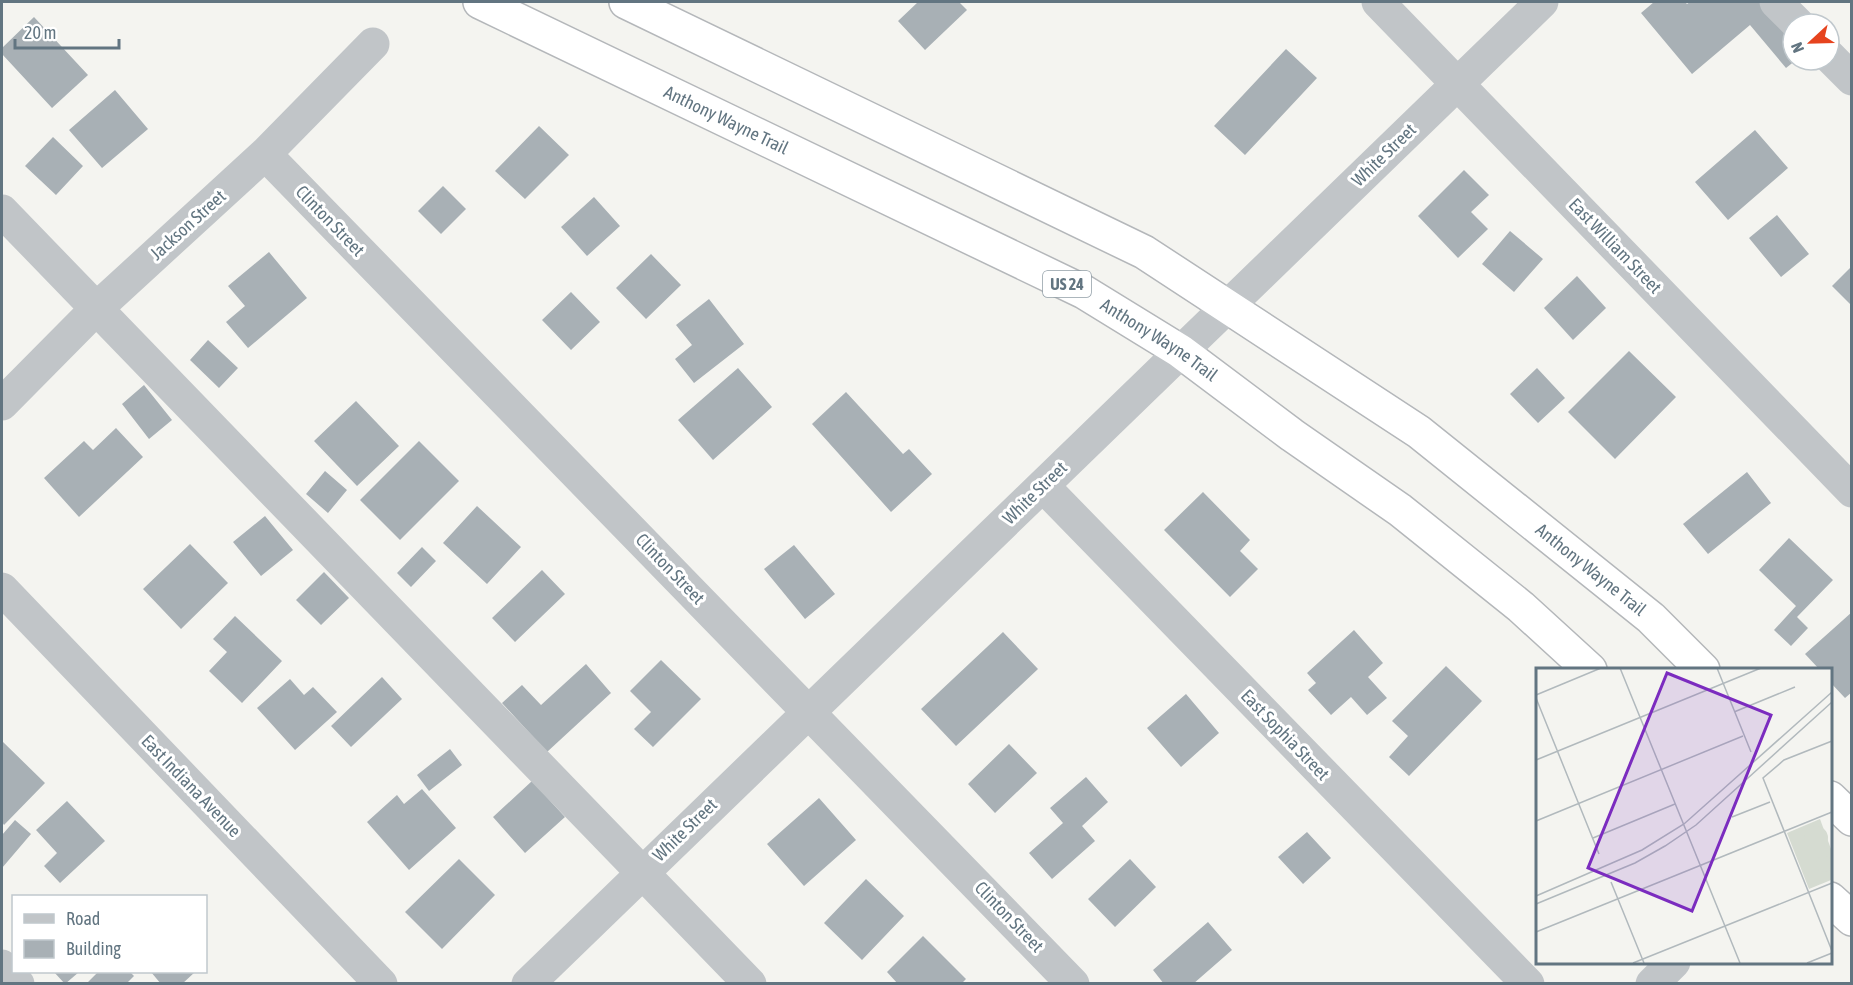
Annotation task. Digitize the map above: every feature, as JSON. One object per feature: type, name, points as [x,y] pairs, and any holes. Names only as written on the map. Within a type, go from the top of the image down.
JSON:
[{"type":"highway","name":"Anthony Wayne Trail","points":[[480,2],[1084,292],[1180,351],[1292,435],[1400,510],[1521,607],[1588,668]]},
{"type":"highway","name":"Anthony Wayne Trail","points":[[626,2],[1144,252],[1419,432],[1651,618],[1701,668]]},
{"type":"highway","points":[[1832,800],[1851,819]]},
{"type":"highway","points":[[1832,901],[1851,919]]},
{"type":"street","name":"East William Street","points":[[1378,2],[1851,491]]},
{"type":"street","name":"White Street","points":[[528,984],[1542,2]]},
{"type":"street","name":"Jackson Street","points":[[2,404],[96,309],[266,154],[373,44]]},
{"type":"street","name":"Clinton Street","points":[[266,154],[1073,984]]},
{"type":"street","points":[[2,211],[750,984]]},
{"type":"street","name":"East Sophia Street","points":[[1043,486],[1528,984]]},
{"type":"street","name":"East Indiana Avenue","points":[[2,589],[381,984]]},
{"type":"street","points":[[1652,984],[1673,964]]},
{"type":"street","points":[[2,966],[18,984]]},
{"type":"building","points":[[918,2],[959,2],[967,10],[925,50],[898,21]]},
{"type":"building","points":[[1654,2],[1685,2],[1687,4],[1690,2],[1767,2],[1781,18],[1781,62],[1750,25],[1692,74],[1641,13]]},
{"type":"building","points":[[34,17],[88,75],[52,108],[2,54],[2,48]]},
{"type":"building","points":[[1286,49],[1317,78],[1245,155],[1214,126]]},
{"type":"building","points":[[115,90],[148,129],[102,168],[69,130]]},
{"type":"building","points":[[539,126],[569,155],[525,199],[495,171]]},
{"type":"building","points":[[1755,130],[1788,168],[1728,220],[1695,182]]},
{"type":"building","points":[[53,137],[83,166],[56,195],[25,166]]},
{"type":"building","points":[[1464,170],[1489,195],[1471,212],[1488,229],[1458,258],[1418,216]]},
{"type":"building","points":[[443,186],[466,209],[441,234],[418,211]]},
{"type":"building","points":[[594,197],[620,226],[587,256],[561,227]]},
{"type":"building","points":[[1777,215],[1809,254],[1781,277],[1749,238]]},
{"type":"building","points":[[1510,231],[1543,259],[1514,292],[1482,264]]},
{"type":"building","points":[[269,252],[307,298],[248,348],[226,322],[245,306],[228,286]]},
{"type":"building","points":[[651,254],[681,285],[646,319],[616,288]]},
{"type":"building","points":[[1852,266],[1852,306],[1832,286]]},
{"type":"building","points":[[1577,276],[1606,308],[1573,340],[1544,308]]},
{"type":"building","points":[[571,292],[600,322],[571,350],[542,320]]},
{"type":"building","points":[[709,299],[744,344],[694,383],[675,359],[692,345],[676,325]]},
{"type":"building","points":[[208,340],[238,368],[219,388],[190,360]]},
{"type":"building","points":[[1629,351],[1676,397],[1615,459],[1568,412]]},
{"type":"building","points":[[738,368],[772,407],[713,460],[678,420]]},
{"type":"building","points":[[1537,368],[1565,398],[1538,423],[1510,394]]},
{"type":"building","points":[[144,385],[172,420],[149,439],[122,404]]},
{"type":"building","points":[[846,392],[903,454],[909,449],[932,474],[891,512],[812,424]]},
{"type":"building","points":[[356,401],[399,446],[357,486],[314,441]]},
{"type":"building","points":[[116,428],[143,457],[79,517],[44,478],[84,441],[93,450]]},
{"type":"building","points":[[419,441],[459,481],[400,540],[360,500]]},
{"type":"building","points":[[325,471],[347,490],[328,513],[306,494]]},
{"type":"building","points":[[1747,472],[1771,503],[1708,554],[1683,524]]},
{"type":"building","points":[[1203,492],[1250,540],[1240,551],[1258,569],[1230,597],[1164,530]]},
{"type":"building","points":[[477,506],[521,547],[487,584],[443,543]]},
{"type":"building","points":[[265,516],[293,550],[261,576],[233,542]]},
{"type":"building","points":[[1789,538],[1833,580],[1797,617],[1808,628],[1791,646],[1774,630],[1796,606],[1759,570]]},
{"type":"building","points":[[190,544],[228,583],[181,629],[143,589]]},
{"type":"building","points":[[794,545],[835,594],[805,619],[764,569]]},
{"type":"building","points":[[422,547],[436,561],[411,587],[397,573]]},
{"type":"building","points":[[542,570],[565,594],[515,642],[492,618]]},
{"type":"building","points":[[324,572],[349,598],[321,625],[296,600]]},
{"type":"building","points":[[1852,612],[1852,692],[1845,698],[1832,684],[1832,668],[1818,668],[1805,654]]},
{"type":"building","points":[[235,616],[282,661],[242,703],[209,671],[227,652],[213,639]]},
{"type":"building","points":[[1354,630],[1383,663],[1368,677],[1387,698],[1367,715],[1351,697],[1331,715],[1308,690],[1316,683],[1307,673]]},
{"type":"building","points":[[1003,632],[1038,669],[956,746],[921,709]]},
{"type":"building","points":[[661,660],[701,699],[653,747],[634,729],[651,712],[630,691]]},
{"type":"building","points":[[586,664],[611,693],[547,752],[502,703],[522,685],[541,705]]},
{"type":"building","points":[[1446,666],[1482,701],[1409,776],[1389,757],[1408,736],[1392,721]]},
{"type":"building","points":[[382,677],[402,699],[351,747],[331,726]]},
{"type":"building","points":[[290,679],[304,695],[313,687],[337,712],[295,750],[257,708]]},
{"type":"building","points":[[1186,694],[1219,733],[1181,767],[1147,728]]},
{"type":"building","points":[[2,741],[45,783],[4,825],[2,822]]},
{"type":"building","points":[[1009,744],[1037,773],[995,813],[968,784]]},
{"type":"building","points":[[450,749],[462,765],[429,791],[417,775]]},
{"type":"building","points":[[1086,777],[1108,802],[1082,826],[1095,841],[1052,879],[1029,853],[1063,823],[1050,808]]},
{"type":"building","points":[[532,781],[565,817],[525,853],[493,817]]},
{"type":"building","points":[[422,789],[456,828],[409,870],[367,822],[397,795],[404,804]]},
{"type":"building","points":[[819,798],[856,840],[804,886],[767,844]]},
{"type":"building","points":[[67,801],[105,841],[60,883],[44,866],[57,853],[36,830]]},
{"type":"building","points":[[15,820],[31,834],[2,868],[2,835]]},
{"type":"building","points":[[1307,832],[1331,858],[1303,884],[1278,857]]},
{"type":"building","points":[[459,859],[495,895],[442,949],[405,912]]},
{"type":"building","points":[[1130,859],[1156,887],[1115,927],[1088,899]]},
{"type":"building","points":[[866,879],[904,916],[862,960],[824,923]]},
{"type":"building","points":[[1208,922],[1232,950],[1193,984],[1164,984],[1153,970]]},
{"type":"building","points":[[923,936],[966,979],[961,984],[898,984],[887,972]]},
{"type":"building","points":[[55,973],[78,973],[65,984]]},
{"type":"building","points":[[97,973],[131,973],[134,976],[126,984],[86,984]]},
{"type":"building","points":[[152,973],[194,973],[182,984],[161,984]]}]
